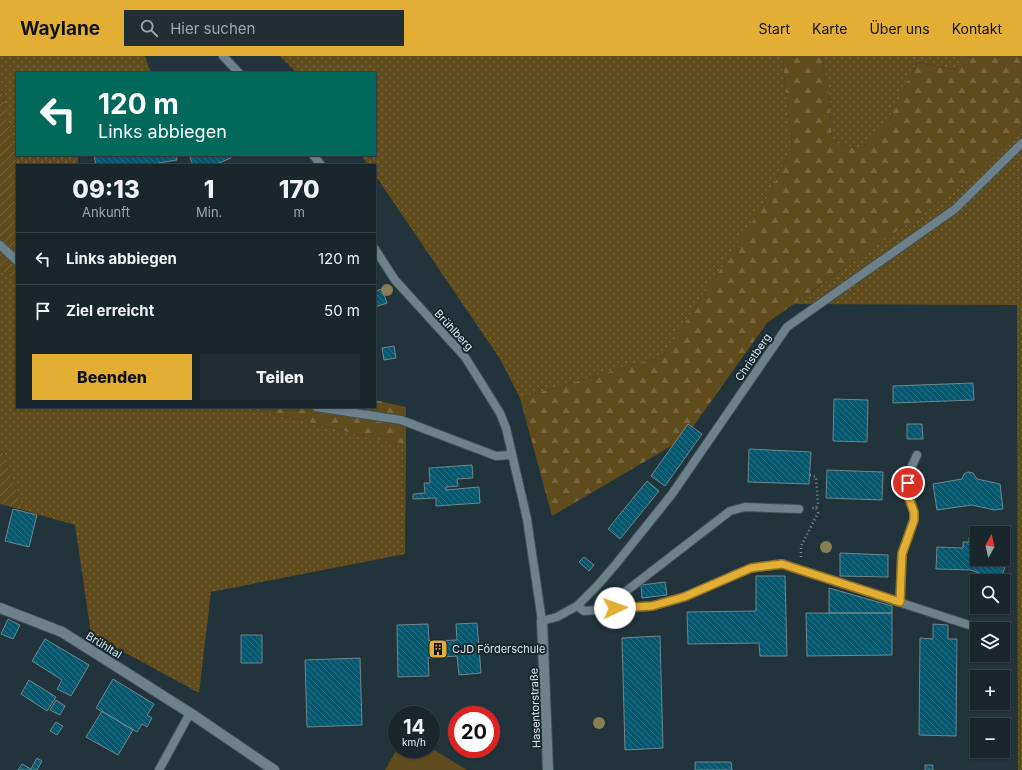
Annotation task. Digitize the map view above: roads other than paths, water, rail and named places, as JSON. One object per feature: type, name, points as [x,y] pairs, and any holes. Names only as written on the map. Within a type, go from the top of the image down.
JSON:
[{"type":"street","name":"Brühltal","points":[[0,608],[62,632],[190,713],[274,770]]},
{"type":"street","name":"Hasentorstraße","points":[[542,621],[548,770]]},
{"type":"lane","points":[[223,56],[238,72]]},
{"type":"lane","name":"Christberg","points":[[542,621],[557,617],[577,606],[597,586],[672,494],[787,327],[955,209],[1022,143]]},
{"type":"lane","points":[[314,156],[320,164]]},
{"type":"lane","points":[[0,245],[16,260]]},
{"type":"lane","name":"Brühlberg","points":[[376,251],[395,280],[418,307],[454,343],[469,362],[500,413],[528,524],[542,621]]},
{"type":"lane","points":[[323,408],[401,420],[501,458],[511,455]]},
{"type":"lane","points":[[900,602],[902,554],[914,520],[914,512],[907,489],[911,468],[917,455]]},
{"type":"lane","points":[[615,608],[616,599],[730,511],[745,507],[799,509]]},
{"type":"lane","points":[[577,606],[584,611],[652,606],[671,601],[751,568],[782,564],[970,625]]},
{"type":"lane","points":[[159,770],[190,713]]},
{"type":"place","name":"CJD Förderschule","points":[[438,649]]}]
